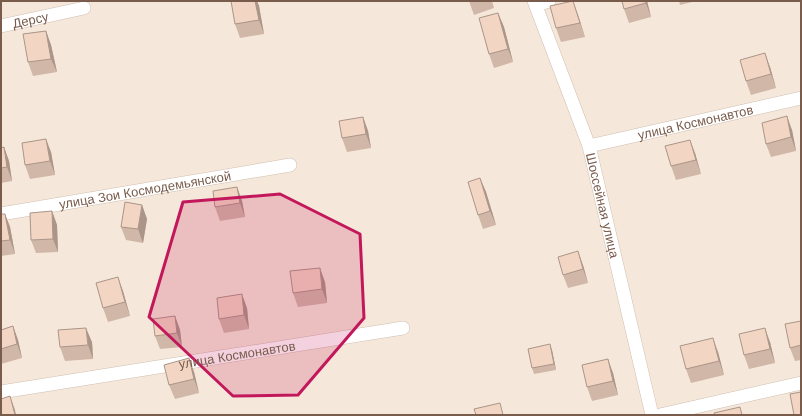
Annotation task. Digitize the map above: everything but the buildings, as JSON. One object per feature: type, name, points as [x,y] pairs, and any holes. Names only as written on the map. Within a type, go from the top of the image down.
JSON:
[{"type":"street","points":[[535,3],[550,1]]},
{"type":"street","name":"Шоссейная улица","points":[[535,3],[589,146],[652,415]]},
{"type":"street","name":"Дерсу","points":[[1,26],[84,8]]},
{"type":"street","name":"улица Космонавтов","points":[[589,146],[801,98]]},
{"type":"street","name":"улица Зои Космодемьянской","points":[[1,214],[290,165]]},
{"type":"street","name":"улица Космонавтов","points":[[1,392],[402,328]]},
{"type":"street","points":[[660,415],[801,383]]},
{"type":"highlighted area","points":[[280,194],[360,234],[364,318],[298,395],[233,396],[149,317],[183,202]]},
{"type":"shaded area","points":[[1,1],[801,1],[801,415],[1,415]]}]
